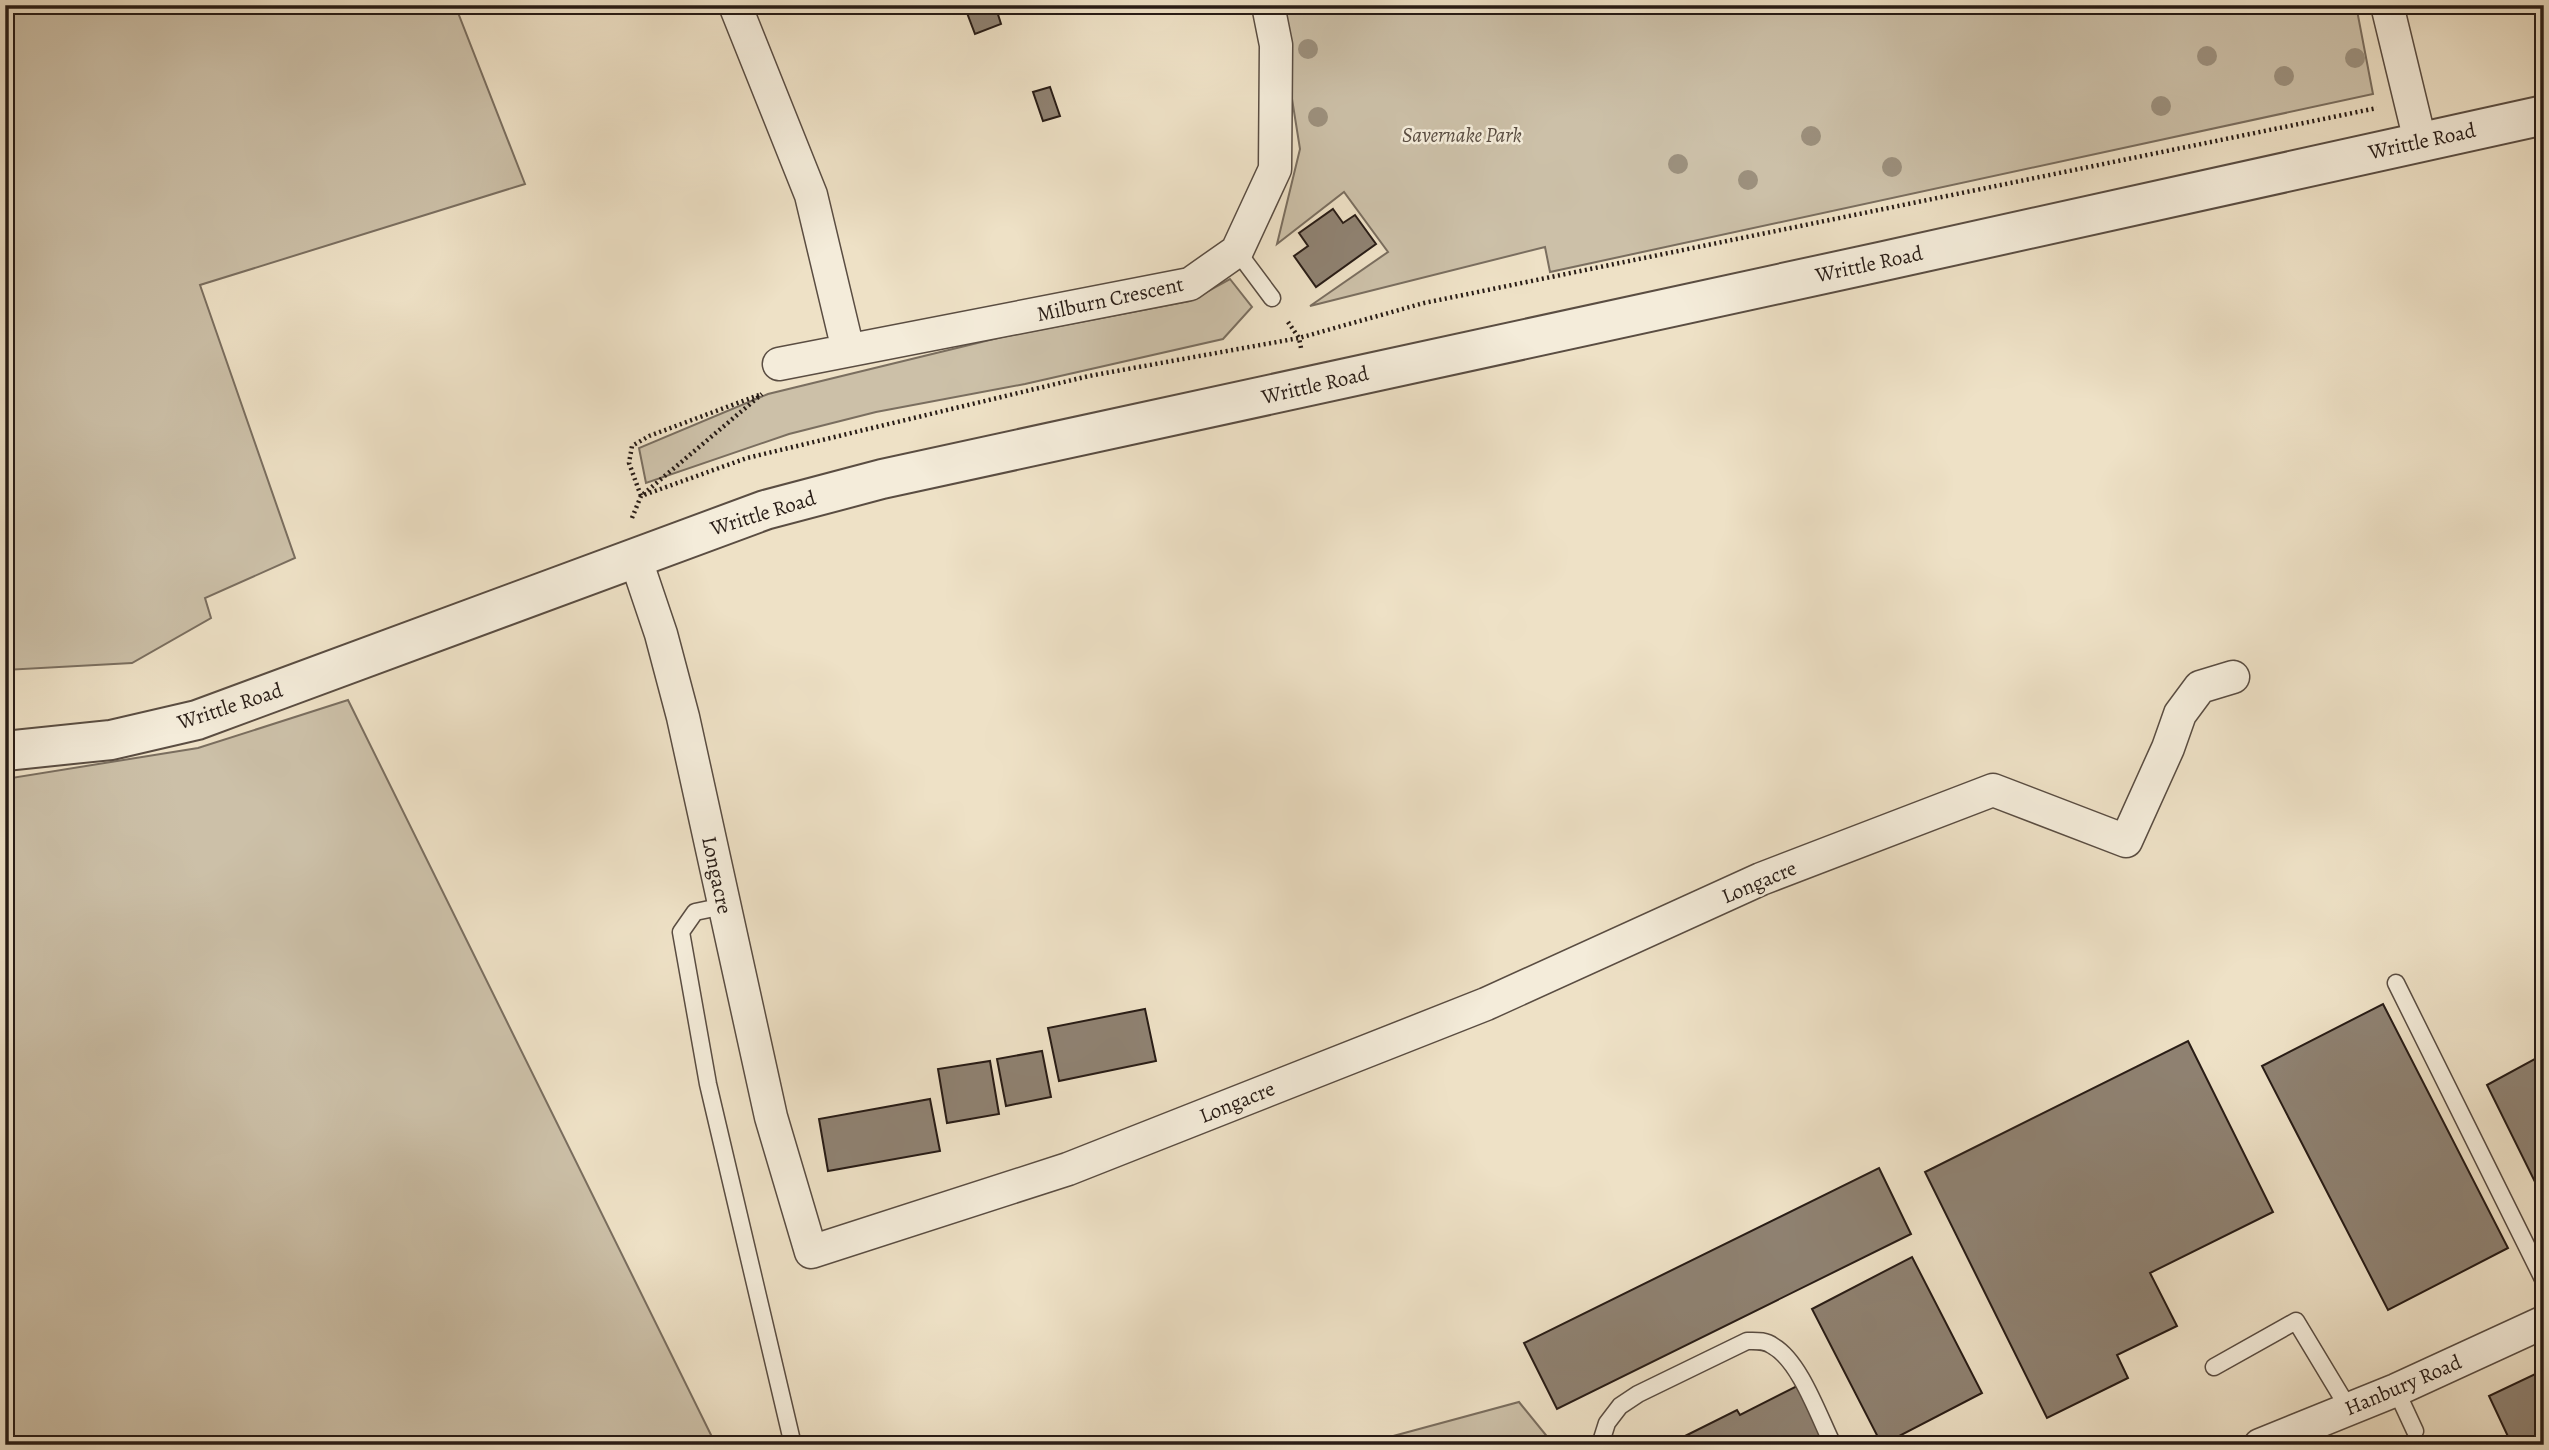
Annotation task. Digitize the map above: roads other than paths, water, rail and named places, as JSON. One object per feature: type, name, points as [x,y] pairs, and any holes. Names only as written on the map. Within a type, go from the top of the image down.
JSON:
[{"type":"street","points":[[734,5],[811,195],[848,350]]},
{"type":"street","points":[[1237,251],[1275,169],[1276,45],[1268,5]]},
{"type":"street","points":[[2387,5],[2420,141]]},
{"type":"street","name":"Writtle Road","points":[[5,751],[111,740],[197,720],[765,510],[882,479],[2544,115]]},
{"type":"street","name":"Milburn Crescent","points":[[779,364],[1189,284],[1237,251]]},
{"type":"street","name":"Longacre","points":[[635,557],[674,682],[771,1117],[811,1252],[1081,1164],[1486,1004],[1761,879],[1993,790],[2126,841],[2168,748],[2180,714],[2200,687],[2233,677]]},
{"type":"street","name":"Hanbury Road","points":[[2260,1445],[2396,1390],[2544,1322]]},
{"type":"lane","points":[[1237,251],[1272,298]]},
{"type":"lane","points":[[724,906],[695,912],[681,932],[708,1084],[793,1445]]},
{"type":"lane","points":[[2396,983],[2544,1282]]},
{"type":"lane","points":[[2214,1367],[2296,1321],[2349,1409]]},
{"type":"lane","points":[[1601,1445],[1607,1423],[1620,1406],[1747,1341],[1761,1340],[1786,1356],[1799,1376],[1833,1445]]},
{"type":"lane","points":[[2396,1390],[2415,1431]]},
{"type":"park label","name":"Savernake Park","points":[[1462,135]]}]
